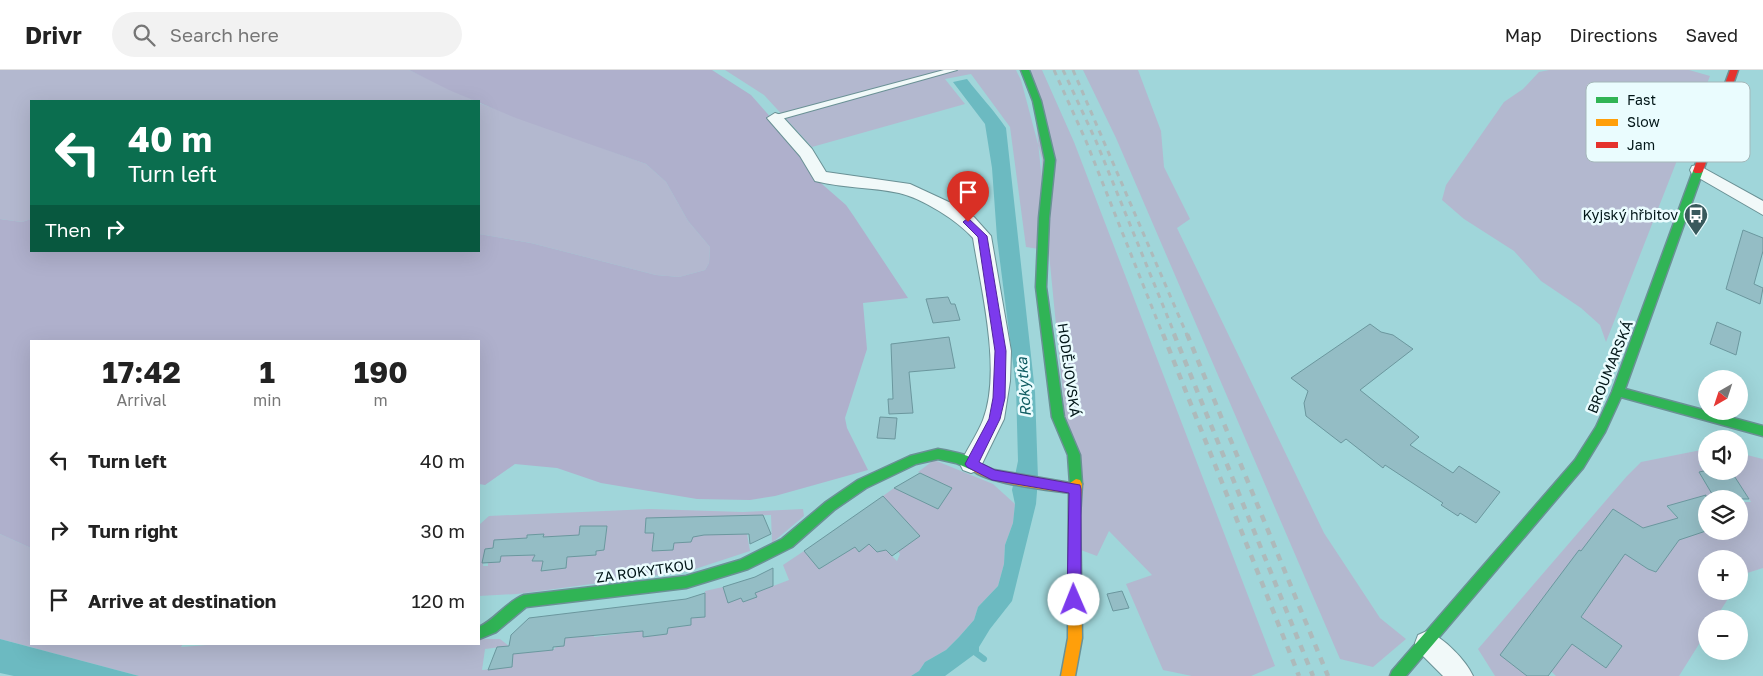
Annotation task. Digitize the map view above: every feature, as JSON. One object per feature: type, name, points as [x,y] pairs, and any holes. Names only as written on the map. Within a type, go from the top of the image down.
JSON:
[{"type":"street","name":"HODĚJOVSKÁ","points":[[1025,70],[1037,101],[1050,160],[1044,218],[1041,287],[1058,417],[1074,455],[1077,474],[1075,489],[1075,638],[1068,676]]},
{"type":"street","name":"BROUMARSKÁ","points":[[1730,82],[1734,70]]},
{"type":"street","points":[[775,118],[806,154],[821,177],[904,188],[945,207],[968,222],[982,236],[1001,351],[1000,381],[994,419],[971,464]]},
{"type":"street","name":"BROUMARSKÁ","points":[[1396,676],[1427,643],[1579,464],[1601,428],[1618,392],[1701,162]]},
{"type":"street","points":[[1698,170],[1763,209]]},
{"type":"street","points":[[1618,392],[1763,431]]},
{"type":"street","name":"ZA ROKYTKOU","points":[[480,633],[494,627],[512,608],[524,601],[686,582],[743,565],[787,543],[830,506],[862,484],[914,460],[938,454],[958,458],[983,471],[1007,478],[1075,489]]},
{"type":"street","points":[[1427,643],[1460,676]]},
{"type":"lane","points":[[775,118],[953,70]]},
{"type":"shaded area","points":[[0,70],[409,70],[474,100],[30,100],[30,219],[22,222],[0,219]]},
{"type":"shaded area","points":[[409,70],[712,70],[751,95],[789,138],[814,177],[846,205],[908,298],[863,303],[867,349],[845,418],[847,428],[868,470],[775,496],[750,500],[697,499],[601,483],[557,468],[515,464],[485,485],[480,484],[480,340],[30,340],[30,548],[0,534],[0,219],[22,222],[30,219],[30,252],[480,252],[480,234],[531,243],[656,275],[679,277],[705,270],[709,263],[710,247],[688,221],[666,182],[646,164],[516,118],[480,103],[480,100],[473,100]]},
{"type":"shaded area","points":[[725,70],[1016,70],[1021,80],[1042,159],[1039,249],[1026,247],[1010,127],[971,74],[945,79],[965,104],[812,147],[764,95]]},
{"type":"shaded area","points":[[1031,70],[1042,70],[1074,142],[1275,666],[1251,676],[1192,676],[1163,670],[1126,584],[1152,575],[1109,531],[1097,556],[1078,549]]},
{"type":"shaded area","points":[[1083,70],[1138,70],[1161,131],[1164,167],[1190,219],[1177,228],[1324,533],[1380,618],[1406,639],[1373,667],[1340,659],[1116,138]]},
{"type":"shaded area","points":[[1549,70],[1689,70],[1710,76],[1708,82],[1586,82],[1586,162],[1676,162],[1606,342],[1600,325],[1581,308],[1541,281],[1514,251],[1464,219],[1442,200],[1446,185],[1504,102],[1523,89],[1539,72]]},
{"type":"shaded area","points":[[480,103],[646,164],[666,182],[688,221],[710,247],[709,263],[705,270],[679,277],[656,275],[531,243],[480,234]]},
{"type":"shaded area","points":[[1698,451],[1698,480],[1703,480],[1709,490],[1698,490],[1698,505],[1692,499],[1667,507],[1678,518],[1671,520],[1686,537],[1698,533],[1698,540],[1748,540],[1748,502],[1751,502],[1748,497],[1748,490],[1743,490],[1737,480],[1748,480],[1748,455],[1763,459],[1763,568],[1748,573],[1748,550],[1698,550],[1698,600],[1727,600],[1721,610],[1698,610],[1698,646],[1679,676],[1556,676],[1551,671],[1527,676],[1495,676],[1478,649],[1641,462]],"holes":[[[1613,509],[1667,544],[1656,572],[1648,569],[1595,534]],[[1564,572],[1612,572],[1597,594]],[[1554,585],[1588,608],[1581,617],[1622,646],[1606,668],[1531,615]]]},
{"type":"shaded area","points":[[934,460],[993,484],[1015,504],[1013,523],[1005,545],[1004,564],[998,586],[978,607],[974,620],[959,637],[946,650],[925,662],[919,671],[911,676],[139,676],[0,639],[0,534],[30,548],[30,645],[182,645],[181,647],[207,645],[480,645],[480,639],[500,639],[509,646],[485,649],[482,670],[512,667],[513,654],[553,650],[565,638],[594,628],[594,637],[643,631],[643,637],[667,634],[669,628],[667,620],[679,627],[691,625],[691,618],[705,616],[705,591],[723,587],[728,602],[741,598],[743,602],[756,597],[755,593],[789,580],[783,565],[804,551],[819,569],[855,547],[859,551],[869,544],[877,552],[886,550],[897,561],[900,554],[892,543],[883,496],[894,488],[938,509],[952,488],[918,472]]},
{"type":"shaded area","points":[[650,509],[743,512],[803,509],[804,516],[772,543],[771,515],[737,516],[747,534],[750,551],[689,571],[517,594],[480,596],[480,524],[489,516]],"holes":[[[646,518],[670,518],[675,538],[673,550],[652,551],[654,533],[645,533]],[[580,526],[607,526],[604,550],[596,551],[579,531]],[[544,534],[539,561],[533,561],[535,555],[501,556],[500,562],[488,563],[488,566],[483,566],[485,549],[527,540],[527,535]],[[554,536],[570,536],[566,568],[542,571],[544,554]]]},
{"type":"water","name":"Rokytka","points":[[967,79],[1006,128],[1035,392],[1038,479],[1036,504],[1012,601],[990,629],[979,647],[979,651],[945,676],[911,676],[919,671],[925,662],[946,650],[959,637],[974,620],[978,607],[998,586],[1004,564],[1005,545],[1013,523],[1015,504],[1012,490],[1018,461],[1016,387],[997,238],[992,168],[985,124],[953,82]]},
{"type":"water","points":[[0,639],[139,676],[14,676],[0,673]]},
{"type":"building","points":[[1743,230],[1763,238],[1763,251],[1754,284],[1763,288],[1760,304],[1726,289]]},
{"type":"building","points":[[948,297],[951,304],[955,304],[960,320],[933,323],[926,299]]},
{"type":"building","points":[[1717,322],[1741,332],[1736,355],[1710,344]]},
{"type":"building","points":[[1370,324],[1381,332],[1393,335],[1413,349],[1360,390],[1419,437],[1410,445],[1453,473],[1459,466],[1500,492],[1476,523],[1460,513],[1458,516],[1441,505],[1443,503],[1385,465],[1383,468],[1346,439],[1341,443],[1306,416],[1304,403],[1308,391],[1291,378]]},
{"type":"building","points":[[949,337],[955,368],[909,372],[913,413],[889,414],[888,399],[893,399],[891,344]]},
{"type":"building","points":[[880,417],[897,418],[895,439],[877,438]]},
{"type":"building","points":[[920,473],[952,488],[938,509],[894,488]]},
{"type":"building","points":[[1704,480],[1737,480],[1743,490],[1710,490]]},
{"type":"building","points":[[883,496],[920,536],[892,556],[886,550],[877,552],[869,544],[859,552],[855,547],[819,569],[804,551]]},
{"type":"building","points":[[1698,497],[1698,534],[1679,540],[1656,572],[1625,554],[1581,617],[1622,646],[1606,668],[1572,644],[1548,676],[1527,676],[1500,655],[1579,550],[1581,551],[1613,509],[1643,528],[1678,518],[1667,506]]},
{"type":"building","points":[[763,515],[771,534],[750,544],[749,534],[704,535],[693,537],[691,542],[674,543],[673,550],[652,551],[654,533],[645,533],[646,518]]},
{"type":"building","points":[[580,526],[607,526],[604,550],[596,551],[596,555],[567,557],[566,568],[541,571],[543,561],[532,561],[535,555],[501,556],[500,562],[482,563],[485,549],[493,548],[494,540],[527,538],[527,535],[544,534],[543,537],[579,535]]},
{"type":"building","points":[[773,568],[773,586],[755,593],[757,597],[743,602],[741,598],[728,603],[723,587],[755,577]]},
{"type":"building","points":[[1122,591],[1129,608],[1113,611],[1107,594]]},
{"type":"building","points":[[705,593],[705,617],[691,618],[691,625],[668,628],[667,634],[643,637],[643,631],[565,638],[564,646],[553,647],[553,650],[513,654],[512,667],[488,670],[497,647],[509,646],[511,635],[529,618],[686,599]]},
{"type":"waterway","points":[[972,650],[984,659]]},
{"type":"railway","points":[[1054,70],[1086,141],[1163,335]]},
{"type":"railway","points":[[1063,70],[1096,141],[1175,335]]},
{"type":"railway","points":[[1073,70],[1187,335]]},
{"type":"railway","points":[[1163,334],[1299,676]]},
{"type":"railway","points":[[1174,334],[1313,676]]},
{"type":"railway","points":[[1187,334],[1328,676]]},
{"type":"traffic: fast","points":[[1025,70],[1037,101],[1050,160],[1044,218],[1041,287],[1058,417],[1074,455],[1076,484]]},
{"type":"traffic: fast","points":[[1397,676],[1579,464],[1601,429],[1618,392],[1698,171]]},
{"type":"traffic: fast","points":[[1618,392],[1763,431]]},
{"type":"traffic: fast","points":[[480,633],[492,627],[524,601],[686,582],[743,565],[787,543],[830,506],[862,484],[914,460],[938,454],[958,458],[976,467]]},
{"type":"traffic: slow","points":[[976,467],[992,475],[1075,489]]},
{"type":"traffic: slow","points":[[1068,676],[1075,638],[1074,516],[1076,484]]},
{"type":"traffic: jam","points":[[1730,82],[1734,70]]},
{"type":"traffic: jam","points":[[1698,171],[1701,162]]},
{"type":"place","name":"Kyjský hřbitov","points":[[1696,236]]},
{"type":"route","points":[[968,222],[982,236],[1001,351],[999,398],[994,419],[971,464],[992,475],[1075,489],[1074,600]]}]
